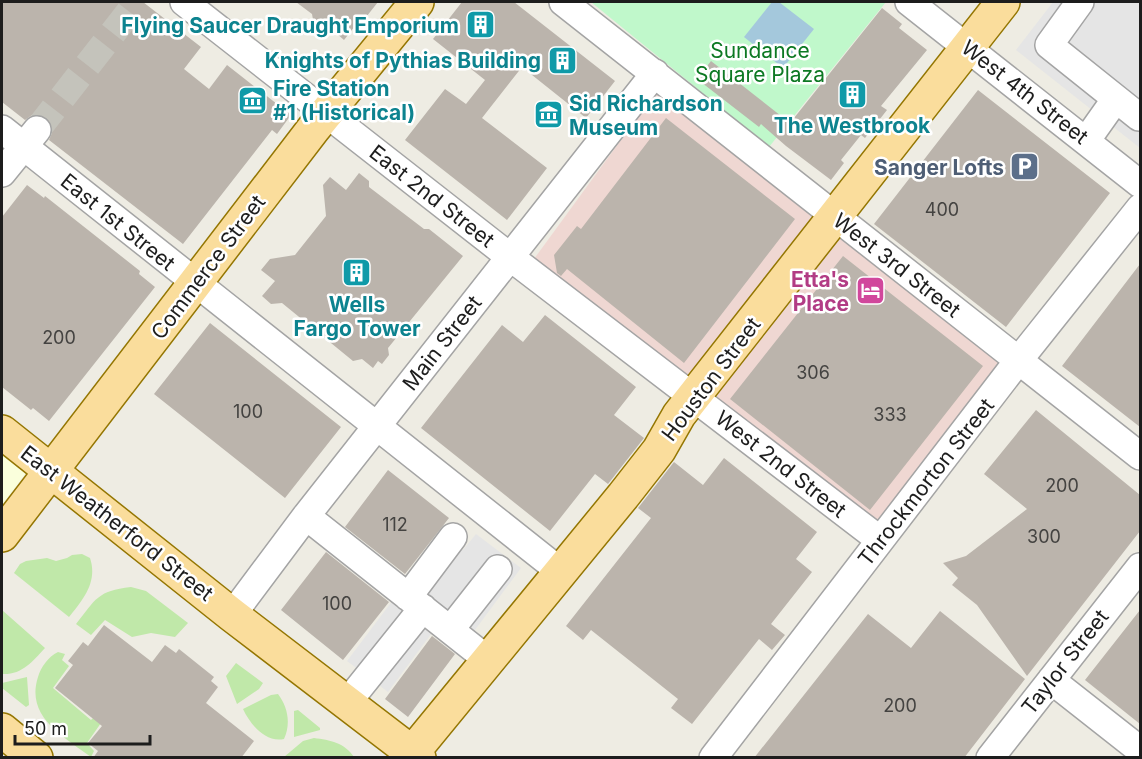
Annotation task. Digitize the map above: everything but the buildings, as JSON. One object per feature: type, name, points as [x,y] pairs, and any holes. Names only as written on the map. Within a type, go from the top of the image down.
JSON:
[{"type":"main road","name":"Commerce Street","points":[[2,535],[326,113],[417,2]]},
{"type":"main road","name":"Houston Street","points":[[413,756],[651,459],[679,415],[1003,2]]},
{"type":"main road","name":"East Weatherford Street","points":[[2,432],[413,756]]},
{"type":"main road","points":[[2,730],[36,758]]},
{"type":"street","name":"East 2nd Street","points":[[184,2],[510,257]]},
{"type":"street","name":"West 3rd Street","points":[[563,2],[835,217],[951,296],[1018,361],[1140,456]]},
{"type":"street","name":"West 4th Street","points":[[909,2],[1140,184]]},
{"type":"street","points":[[1080,2],[1049,45],[1115,100],[1140,116]]},
{"type":"street","name":"Main Street","points":[[232,615],[376,426],[655,74]]},
{"type":"street","points":[[1086,141],[1115,100]]},
{"type":"street","name":"East 1st Street","points":[[2,129],[30,138],[195,284],[376,426],[468,517],[561,572]]},
{"type":"street","points":[[2,173],[30,138]]},
{"type":"street","name":"Throckmorton Street","points":[[713,758],[1018,361],[1140,208]]},
{"type":"street","name":"West 2nd Street","points":[[510,257],[880,540]]},
{"type":"street","points":[[306,516],[488,660]]},
{"type":"street","points":[[346,704],[416,603],[468,517]]},
{"type":"street","name":"Taylor Street","points":[[992,744],[1051,680],[1140,567]]},
{"type":"street","points":[[450,630],[498,569]]},
{"type":"street","points":[[1051,680],[1140,750]]},
{"type":"shaded area","points":[[1053,2],[1140,2],[1140,148],[1016,50]]},
{"type":"shaded area","points":[[656,92],[1005,362],[880,527],[534,259]]},
{"type":"shaded area","points":[[2,453],[26,473],[2,505]]},
{"type":"shaded area","points":[[476,534],[521,568],[472,634],[446,614],[388,692],[347,661],[442,535],[463,550]]},
{"type":"green space","name":"Sundance Square Plaza","points":[[591,2],[886,2],[769,147]]},
{"type":"green space","points":[[82,554],[90,558],[91,583],[69,617],[14,573],[20,564],[26,561],[47,558],[56,561]]},
{"type":"green space","points":[[131,587],[146,591],[188,623],[175,637],[151,633],[132,637],[105,620],[91,635],[76,624],[98,598],[111,591]]},
{"type":"green space","points":[[2,610],[45,648],[26,667],[9,674],[2,674]]},
{"type":"green space","points":[[58,652],[65,654],[62,660],[69,666],[53,688],[91,720],[94,717],[101,723],[87,743],[94,751],[91,757],[50,725],[37,704],[35,691],[39,673],[48,659]]},
{"type":"green space","points":[[236,663],[263,683],[259,689],[237,704],[226,676]]},
{"type":"green space","points":[[27,677],[29,705],[26,707],[2,688],[2,683]]},
{"type":"green space","points":[[278,694],[286,710],[288,722],[284,739],[271,738],[259,731],[243,709],[271,695]]},
{"type":"green space","points":[[298,710],[320,730],[294,737],[294,711]]},
{"type":"green space","points":[[314,738],[342,745],[354,757],[284,757],[303,741]]},
{"type":"water","points":[[772,2],[779,2],[814,29],[783,68],[744,37]]},
{"type":"tunnel","points":[[37,130],[137,2]]},
{"type":"place","name":"Flying Saucer Draught Emporium","points":[[480,25]]},
{"type":"place","name":"Knights of Pythias Building","points":[[562,60]]},
{"type":"place","name":"The Westbrook","points":[[852,94]]},
{"type":"place","name":"Fire Station #1 (Historical)","points":[[252,100]]},
{"type":"place","name":"Sid Richardson Museum","points":[[548,115]]},
{"type":"place","name":"Sanger Lofts","points":[[1025,167]]},
{"type":"place","name":"Wells Fargo Tower","points":[[357,273]]},
{"type":"place","name":"Etta's Place","points":[[870,291]]}]
